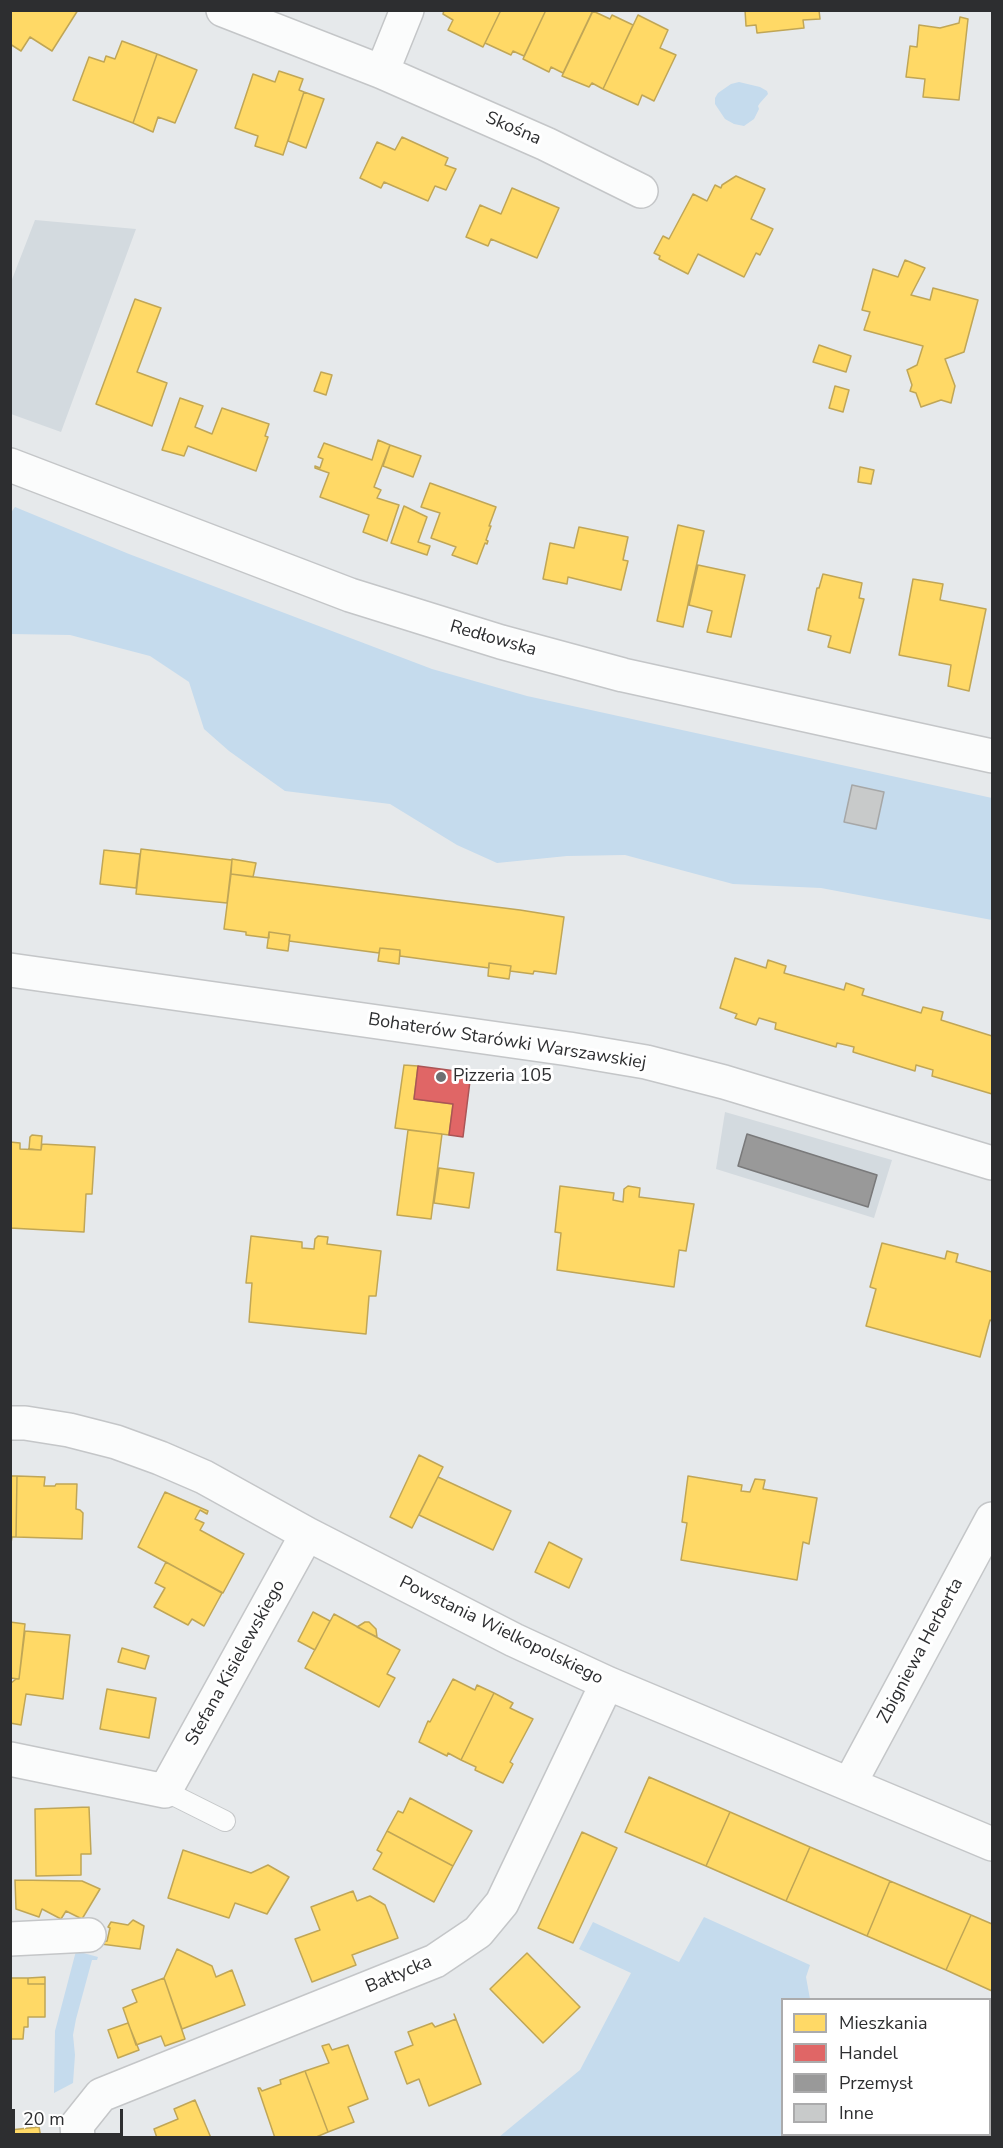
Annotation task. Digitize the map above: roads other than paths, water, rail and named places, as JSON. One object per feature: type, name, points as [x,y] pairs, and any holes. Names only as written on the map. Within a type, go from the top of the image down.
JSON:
[{"type":"street","name":"Skośna","points":[[223,10],[382,72],[546,144],[641,191]]},
{"type":"street","points":[[382,72],[407,10]]},
{"type":"street","name":"Redłowska","points":[[10,465],[350,595],[501,642],[622,675],[993,756]]},
{"type":"street","name":"Bohaterów Starówki Warszawskiej","points":[[10,970],[569,1049],[646,1062],[724,1082],[993,1163]]},
{"type":"street","name":"Powstania Wielkopolskiego","points":[[10,1423],[69,1430],[116,1442],[160,1458],[204,1477],[307,1534],[514,1640],[607,1683],[993,1844]]},
{"type":"street","name":"Zbigniewa Herberta","points":[[850,1783],[993,1519]]},
{"type":"street","name":"Stefana Kisielewskiego","points":[[165,1791],[307,1534]]},
{"type":"street","name":"Bałtycka","points":[[78,2138],[76,2125],[101,2095],[435,1961],[478,1932],[502,1903],[607,1683]]},
{"type":"street","points":[[10,1759],[165,1791]]},
{"type":"street","points":[[10,1939],[89,1935]]},
{"type":"lane","points":[[165,1791],[225,1821]]},
{"type":"place","name":"Pizzeria 105","points":[[441,1077]]}]
